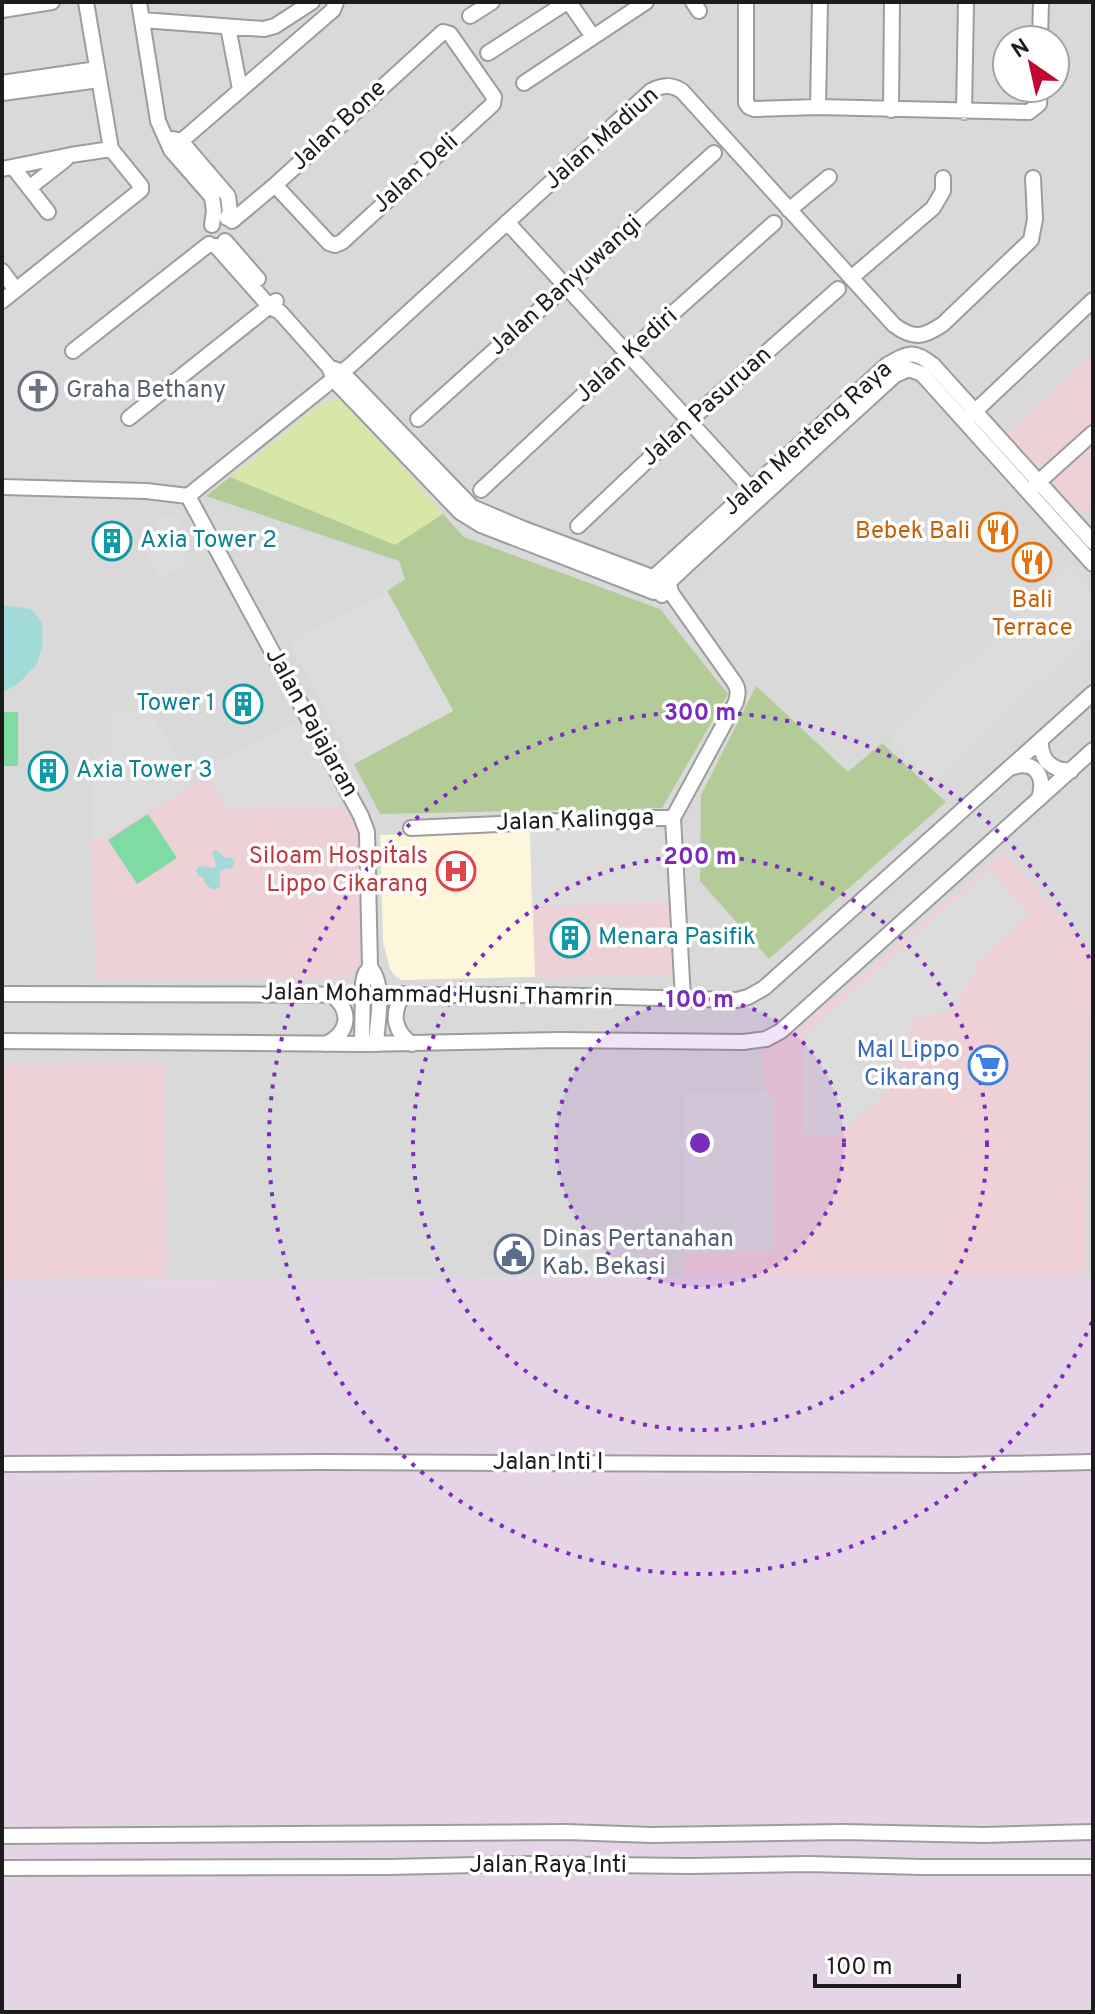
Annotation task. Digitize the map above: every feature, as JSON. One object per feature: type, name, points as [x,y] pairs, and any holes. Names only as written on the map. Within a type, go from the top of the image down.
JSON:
[{"type":"street","points":[[2,10],[52,2]]},
{"type":"street","points":[[2,301],[141,190],[111,149],[86,2]]},
{"type":"street","points":[[139,2],[158,121],[212,197],[212,225],[206,233],[460,512],[469,519],[663,589]]},
{"type":"street","points":[[142,20],[269,28],[312,2]]},
{"type":"street","points":[[172,143],[333,10],[336,2]]},
{"type":"street","points":[[470,16],[492,2]]},
{"type":"street","points":[[488,53],[568,2],[593,37]]},
{"type":"street","points":[[524,83],[646,2]]},
{"type":"street","points":[[746,2],[746,103],[754,109],[818,107],[1029,112],[1039,104]]},
{"type":"street","points":[[818,107],[820,2]]},
{"type":"street","points":[[891,110],[892,2]]},
{"type":"street","points":[[964,112],[966,2]]},
{"type":"street","points":[[1040,24],[1041,2]]},
{"type":"street","points":[[228,27],[240,89]]},
{"type":"street","name":"Jalan Deli","points":[[275,185],[329,243],[335,245],[342,242],[493,104],[494,97],[450,34],[445,32]]},
{"type":"street","name":"Jalan Bone","points":[[212,225],[220,220],[230,220],[275,185],[440,33],[445,32]]},
{"type":"street","points":[[2,83],[98,74]]},
{"type":"street","points":[[2,93],[98,74]]},
{"type":"street","name":"Jalan Madiun","points":[[188,496],[335,373],[651,91],[665,85],[682,91],[902,331],[927,334],[943,324],[1031,240],[1035,219],[1033,178]]},
{"type":"street","points":[[73,351],[231,234],[233,227],[228,196],[172,143]]},
{"type":"street","points":[[7,168],[111,149]]},
{"type":"street","name":"Jalan Banyuwangi","points":[[418,419],[714,153]]},
{"type":"street","points":[[29,188],[71,155]]},
{"type":"street","points":[[7,168],[29,188],[48,212]]},
{"type":"street","points":[[789,210],[829,177]]},
{"type":"street","points":[[851,278],[933,208],[943,191],[943,178]]},
{"type":"street","points":[[507,222],[755,494]]},
{"type":"street","name":"Jalan Kediri","points":[[481,490],[774,223]]},
{"type":"street","points":[[2,271],[16,290]]},
{"type":"street","name":"Jalan Pasuruan","points":[[578,526],[689,421],[838,289]]},
{"type":"street","points":[[964,422],[1093,300]]},
{"type":"street","points":[[129,418],[275,307]]},
{"type":"street","name":"Jalan Menteng Raya","points":[[663,589],[887,365],[906,354],[921,355],[975,411],[1093,564]]},
{"type":"street","name":"Jalan Menteng Raya","points":[[755,494],[895,375],[909,369],[922,374],[964,422],[1093,542]]},
{"type":"street","points":[[1033,486],[1093,433]]},
{"type":"street","points":[[2,487],[120,490],[188,496]]},
{"type":"street","name":"Jalan Pajajaran","points":[[188,496],[367,832],[370,967],[365,974],[362,993],[369,1044]]},
{"type":"street","name":"Jalan Kalingga","points":[[411,828],[673,818],[736,702],[738,688],[663,589]]},
{"type":"street","name":"Jalan Mohammad Husni Thamrin","points":[[2,994],[362,993],[737,1000],[748,997],[764,988],[1093,693]]},
{"type":"street","points":[[1041,740],[1040,750],[1051,767],[1071,771]]},
{"type":"street","name":"Jalan Mohammad Husni Thamrin","points":[[2,1041],[412,1044],[559,1040],[743,1042],[766,1039],[781,1031],[1093,750]]},
{"type":"street","points":[[1009,768],[1021,764],[1032,767],[1040,776],[1043,787],[1039,799]]},
{"type":"street","points":[[673,818],[683,999]]},
{"type":"street","name":"Jalan Pajajaran","points":[[369,1044],[379,994],[375,973],[370,967]]},
{"type":"street","points":[[325,1044],[342,1031],[345,1021],[344,1010],[331,994]]},
{"type":"street","points":[[404,994],[395,1011],[395,1021],[398,1030],[412,1044]]},
{"type":"street","name":"Jalan Inti I","points":[[2,1464],[954,1465],[1093,1462]]},
{"type":"street","name":"Jalan Raya Inti","points":[[2,1836],[551,1832],[984,1835],[1093,1832]]},
{"type":"street","name":"Jalan Raya Inti","points":[[2,1868],[522,1864],[1093,1867]]},
{"type":"shaded area","points":[[2,2],[1093,2],[1093,1276],[2,1282]]},
{"type":"shaded area","points":[[1093,353],[1093,505],[1079,518],[1007,434]]},
{"type":"shaded area","points":[[156,515],[178,516],[182,525],[169,533],[183,557],[196,550],[199,555],[159,578],[147,556],[146,534],[156,533]]},
{"type":"shaded area","points":[[1068,568],[1093,594],[1093,632],[932,784],[888,737]]},
{"type":"shaded area","points":[[387,591],[453,711],[354,764],[289,644]]},
{"type":"shaded area","points":[[151,711],[191,786],[110,835],[91,841],[94,761],[111,744],[112,712]]},
{"type":"shaded area","points":[[300,719],[344,806],[227,809],[206,769]]},
{"type":"shaded area","points":[[211,777],[227,809],[344,806],[360,837],[361,944],[360,963],[355,972],[346,978],[96,980],[91,841],[110,835]]},
{"type":"shaded area","points":[[670,828],[672,976],[535,977],[530,830]]},
{"type":"shaded area","points":[[670,828],[671,901],[532,907],[530,830]]},
{"type":"shaded area","name":"Siloam Hospitals Lippo Cikarang","points":[[530,830],[535,977],[402,980],[396,977],[390,969],[383,942],[380,835]]},
{"type":"shaded area","points":[[1004,852],[1093,952],[1085,1276],[683,1276],[685,1093],[764,1092],[761,1045],[776,1040],[813,1017]]},
{"type":"shaded area","points":[[989,869],[1029,915],[979,961],[957,1005],[947,1013],[934,1012],[926,1018],[921,1015],[913,1019],[910,1025],[912,1030],[907,1034],[906,1050],[896,1057],[907,1072],[840,1135],[804,1134],[804,1036]]},
{"type":"shaded area","points":[[165,1063],[167,1277],[2,1279],[2,1065]]},
{"type":"shaded area","points":[[773,1092],[773,1252],[685,1253],[685,1093]]},
{"type":"shaded area","points":[[1093,1276],[1093,2012],[2,2012],[2,1282]]},
{"type":"green space","points":[[343,398],[443,514],[395,546],[230,477],[320,404]]},
{"type":"green space","points":[[230,477],[395,545],[443,514],[464,537],[660,609],[728,694],[662,808],[380,814],[354,764],[453,710],[387,591],[405,579],[399,561],[206,496]]},
{"type":"green space","points":[[756,686],[848,772],[882,743],[946,802],[769,959],[700,881],[701,795]]},
{"type":"green space","points":[[2,712],[18,712],[18,766],[2,766]]},
{"type":"green space","points":[[148,814],[177,858],[137,884],[108,840]]},
{"type":"water","points":[[2,605],[31,609],[42,623],[43,643],[37,664],[20,682],[2,693]]},
{"type":"water","points":[[215,850],[235,863],[232,868],[221,870],[220,887],[214,890],[196,871],[199,866],[214,868],[216,864],[212,853]]},
{"type":"place","name":"Graha Bethany","points":[[38,391]]},
{"type":"place","name":"Bebek Bali","points":[[998,532]]},
{"type":"place","name":"Axia Tower 2","points":[[112,541]]},
{"type":"place","name":"Bali Terrace","points":[[1032,562]]},
{"type":"place","name":"Tower 1","points":[[243,704]]},
{"type":"place","name":"Axia Tower 3","points":[[48,771]]},
{"type":"place","name":"Siloam Hospitals Lippo Cikarang","points":[[456,871]]},
{"type":"place","name":"Menara Pasifik","points":[[570,938]]},
{"type":"place","name":"Mal Lippo Cikarang","points":[[988,1065]]},
{"type":"place","name":"Dinas Pertanahan Kab. Bekasi","points":[[514,1254]]}]
